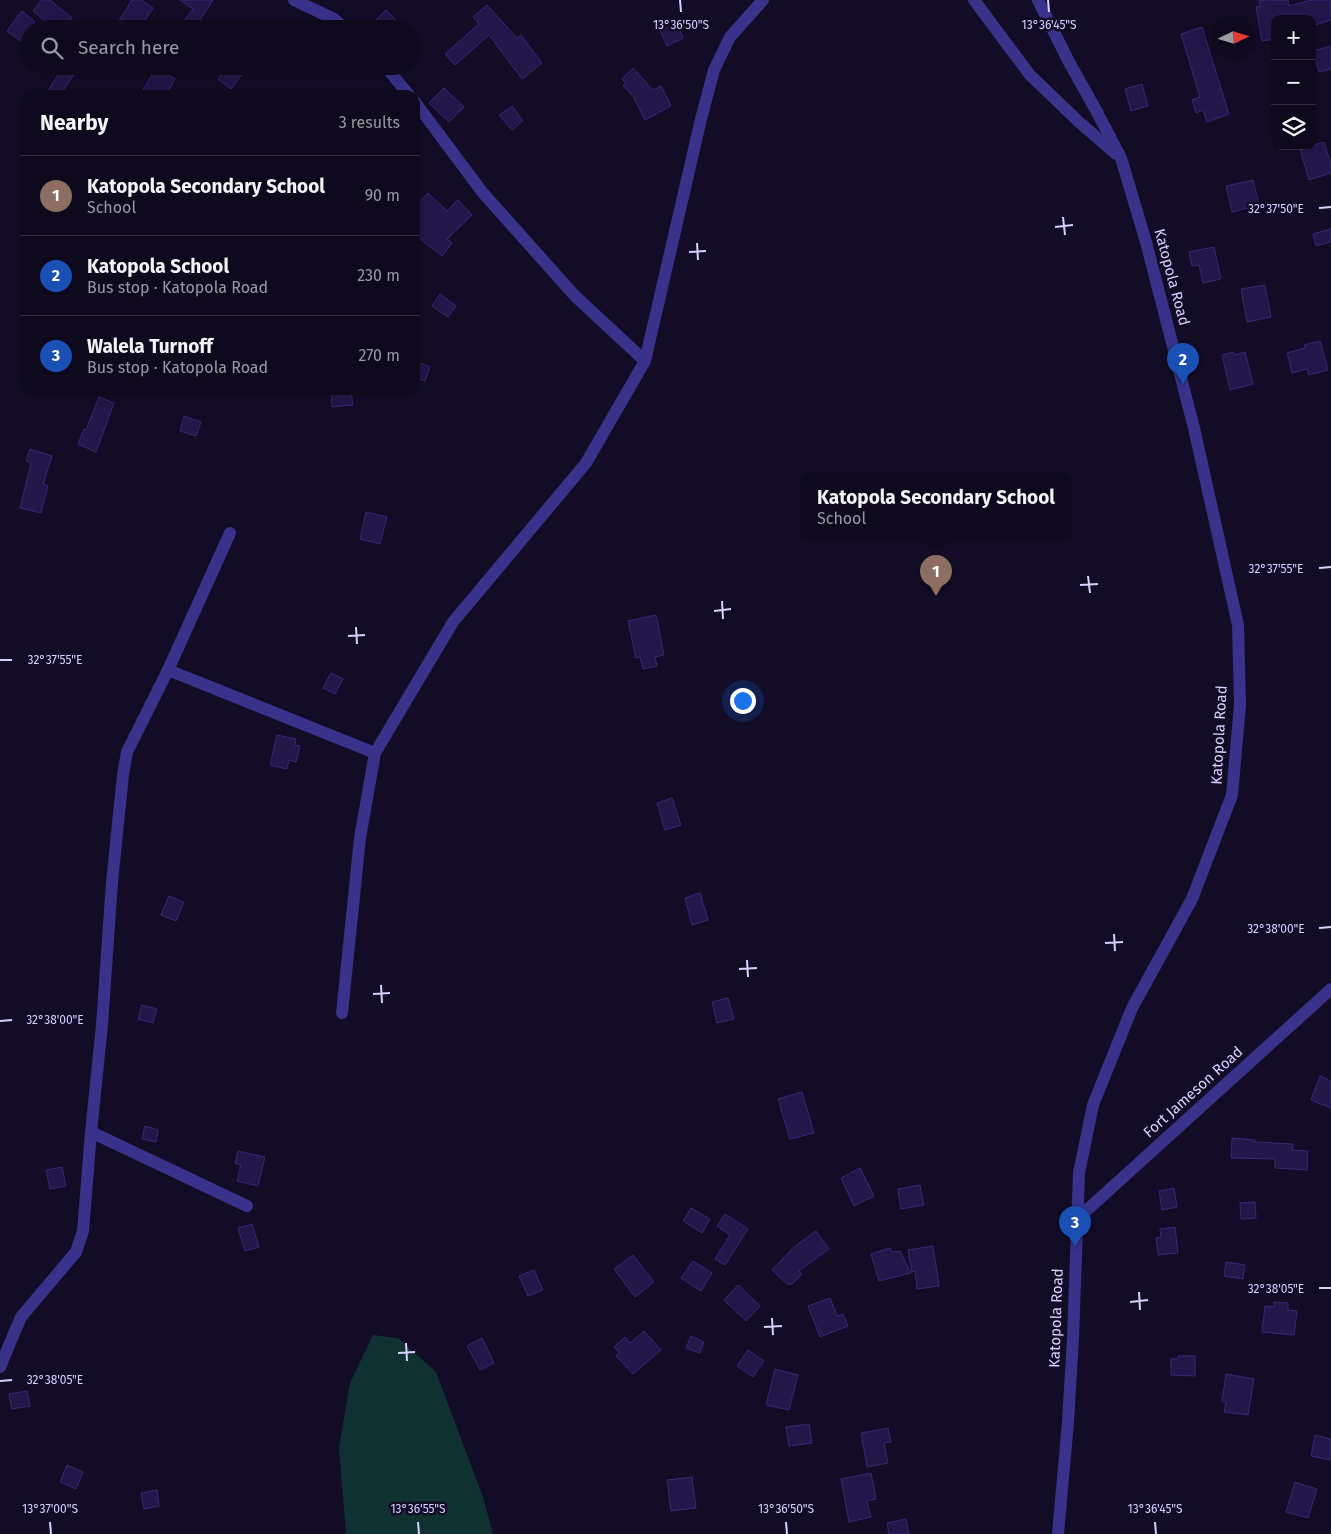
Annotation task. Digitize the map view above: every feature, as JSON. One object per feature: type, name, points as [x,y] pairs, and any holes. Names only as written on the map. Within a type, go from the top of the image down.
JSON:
[{"type":"street","points":[[294,0],[335,20]]},
{"type":"street","points":[[342,1013],[360,838],[375,753],[453,622],[586,463],[645,361],[714,70],[730,37],[763,0]]},
{"type":"street","points":[[974,0],[1030,75],[1120,158]]},
{"type":"street","name":"Katopola Road","points":[[1038,0],[1120,158],[1146,242],[1194,428],[1238,625],[1240,705],[1232,795],[1192,899],[1132,1008],[1093,1105],[1079,1173],[1073,1338],[1058,1534]]},
{"type":"street","points":[[392,75],[405,90]]},
{"type":"street","points":[[420,109],[483,192],[575,296],[645,361]]},
{"type":"street","points":[[0,1367],[21,1317],[76,1252],[83,1231],[102,1025],[112,882],[127,752],[168,670],[230,533]]},
{"type":"street","points":[[168,670],[375,753]]},
{"type":"street","name":"Fort Jameson Road","points":[[1076,1220],[1331,988]]},
{"type":"street","points":[[91,1132],[247,1206]]},
{"type":"green space","points":[[373,1335],[398,1338],[436,1372],[483,1497],[493,1534],[346,1534],[339,1447],[350,1383]]},
{"type":"building","points":[[42,0],[50,0],[72,18],[71,20],[44,20],[33,11]]},
{"type":"building","points":[[132,0],[141,0],[153,8],[145,20],[119,20]]},
{"type":"building","points":[[180,0],[213,0],[200,20],[185,20],[193,9]]},
{"type":"building","points":[[1259,0],[1288,0],[1289,6],[1311,0],[1331,0],[1331,20],[1316,25],[1316,15],[1271,15],[1271,40],[1262,41],[1256,7],[1260,6]]},
{"type":"building","points":[[487,5],[517,38],[521,35],[542,63],[522,79],[489,35],[455,65],[445,54],[479,24],[473,17]]},
{"type":"building","points":[[386,10],[395,20],[376,20]]},
{"type":"building","points":[[22,11],[33,20],[20,20],[20,40],[7,31]]},
{"type":"building","points":[[676,21],[683,38],[667,46],[660,30]]},
{"type":"building","points":[[1202,27],[1229,114],[1207,122],[1203,110],[1196,113],[1192,100],[1200,97],[1181,34]]},
{"type":"building","points":[[1331,46],[1331,69],[1319,72],[1316,62],[1316,50]]},
{"type":"building","points":[[633,68],[653,90],[661,86],[671,106],[645,120],[633,96],[623,86],[626,83],[622,79]]},
{"type":"building","points":[[58,75],[74,75],[63,90],[48,90]]},
{"type":"building","points":[[152,75],[168,75],[175,79],[169,90],[143,90]]},
{"type":"building","points":[[221,75],[241,75],[231,89],[218,79]]},
{"type":"building","points":[[1142,84],[1148,106],[1131,111],[1125,89]]},
{"type":"building","points":[[444,88],[464,107],[449,122],[429,103]]},
{"type":"building","points":[[512,106],[523,121],[512,130],[499,115]]},
{"type":"building","points":[[1324,142],[1331,164],[1331,173],[1309,180],[1300,150],[1316,150],[1316,144]]},
{"type":"building","points":[[1253,180],[1259,205],[1232,212],[1226,186]]},
{"type":"building","points":[[428,193],[447,211],[458,200],[472,215],[447,239],[452,243],[442,256],[420,239],[420,201]]},
{"type":"building","points":[[1331,229],[1331,242],[1316,246],[1313,234]]},
{"type":"building","points":[[1214,247],[1221,279],[1203,283],[1199,265],[1192,266],[1189,252]]},
{"type":"building","points":[[1265,285],[1271,317],[1247,322],[1241,289]]},
{"type":"building","points":[[440,294],[456,306],[448,317],[432,306]]},
{"type":"building","points":[[1320,341],[1328,370],[1309,375],[1307,369],[1292,373],[1287,353],[1305,348],[1304,345]]},
{"type":"building","points":[[1234,352],[1234,355],[1245,352],[1253,384],[1230,390],[1222,355]]},
{"type":"building","points":[[420,363],[430,367],[425,381],[420,379]]},
{"type":"building","points":[[331,395],[352,395],[353,405],[332,407]]},
{"type":"building","points":[[99,397],[114,403],[96,452],[78,444],[84,429],[86,430]]},
{"type":"building","points":[[184,416],[201,422],[196,436],[180,431]]},
{"type":"building","points":[[30,449],[52,456],[43,484],[48,486],[41,513],[20,508],[31,463],[26,461]]},
{"type":"building","points":[[366,512],[387,517],[380,544],[360,539]]},
{"type":"building","points":[[656,615],[664,655],[655,657],[657,666],[643,669],[640,657],[636,658],[628,621]]},
{"type":"building","points":[[331,673],[343,679],[335,694],[323,688]]},
{"type":"building","points":[[277,735],[296,739],[295,745],[300,746],[296,762],[289,760],[287,769],[270,765]]},
{"type":"building","points":[[672,798],[681,825],[665,830],[657,803]]},
{"type":"building","points":[[700,893],[708,920],[692,925],[685,898]]},
{"type":"building","points":[[169,896],[184,902],[176,921],[161,915]]},
{"type":"building","points":[[728,998],[734,1019],[717,1023],[712,1002]]},
{"type":"building","points":[[142,1005],[157,1009],[153,1023],[138,1019]]},
{"type":"building","points":[[1320,1076],[1331,1081],[1331,1108],[1311,1100]]},
{"type":"building","points":[[802,1092],[814,1133],[790,1139],[778,1099]]},
{"type":"building","points":[[145,1126],[158,1130],[156,1142],[142,1139]]},
{"type":"building","points":[[1232,1138],[1255,1140],[1255,1142],[1293,1144],[1292,1150],[1308,1151],[1307,1170],[1275,1168],[1275,1159],[1231,1158]]},
{"type":"building","points":[[238,1151],[265,1157],[258,1186],[237,1181],[241,1165],[235,1163]]},
{"type":"building","points":[[62,1167],[66,1186],[50,1189],[46,1170]]},
{"type":"building","points":[[860,1168],[874,1196],[854,1206],[841,1178]]},
{"type":"building","points":[[920,1185],[924,1205],[901,1209],[898,1189]]},
{"type":"building","points":[[1174,1188],[1177,1207],[1162,1210],[1159,1191]]},
{"type":"building","points":[[1255,1202],[1256,1218],[1241,1219],[1240,1203]]},
{"type":"building","points":[[691,1208],[710,1219],[702,1233],[683,1221]]},
{"type":"building","points":[[725,1214],[748,1229],[725,1265],[715,1259],[730,1235],[717,1226]]},
{"type":"building","points":[[252,1224],[259,1247],[245,1251],[238,1228]]},
{"type":"building","points":[[1175,1227],[1178,1253],[1158,1255],[1156,1238],[1161,1237],[1160,1229]]},
{"type":"building","points":[[816,1231],[829,1249],[799,1271],[802,1274],[792,1284],[787,1284],[772,1270],[794,1247]]},
{"type":"building","points":[[933,1246],[939,1286],[917,1289],[915,1271],[912,1272],[908,1250]]},
{"type":"building","points":[[890,1248],[892,1252],[900,1251],[911,1273],[879,1281],[871,1254]]},
{"type":"building","points":[[633,1255],[654,1282],[635,1297],[614,1269]]},
{"type":"building","points":[[693,1261],[712,1273],[701,1291],[681,1278]]},
{"type":"building","points":[[1226,1262],[1245,1265],[1243,1279],[1224,1276]]},
{"type":"building","points":[[534,1270],[543,1290],[528,1296],[519,1276]]},
{"type":"building","points":[[738,1285],[760,1306],[746,1321],[724,1300]]},
{"type":"building","points":[[830,1298],[837,1316],[843,1314],[848,1326],[820,1337],[808,1306]]},
{"type":"building","points":[[1274,1302],[1288,1303],[1288,1310],[1297,1311],[1294,1335],[1262,1332],[1265,1306],[1274,1307]]},
{"type":"building","points":[[644,1331],[661,1350],[633,1374],[616,1356],[620,1353],[614,1347],[625,1337],[630,1343]]},
{"type":"building","points":[[691,1336],[704,1342],[700,1353],[686,1348]]},
{"type":"building","points":[[482,1338],[494,1363],[480,1370],[467,1346]]},
{"type":"building","points":[[748,1350],[764,1361],[753,1377],[737,1366]]},
{"type":"building","points":[[1178,1356],[1195,1356],[1195,1376],[1171,1375],[1171,1359],[1178,1359]]},
{"type":"building","points":[[775,1369],[798,1375],[789,1410],[766,1405]]},
{"type":"building","points":[[1226,1374],[1254,1379],[1248,1415],[1224,1412],[1226,1402],[1222,1402]]},
{"type":"building","points":[[27,1391],[30,1406],[12,1409],[9,1394]]},
{"type":"building","points":[[809,1424],[812,1443],[789,1446],[786,1427]]},
{"type":"building","points":[[888,1428],[891,1442],[884,1443],[888,1463],[867,1467],[861,1433]]},
{"type":"building","points":[[1315,1435],[1331,1439],[1330,1460],[1311,1456]]},
{"type":"building","points":[[67,1465],[83,1472],[76,1489],[60,1482]]},
{"type":"building","points":[[871,1473],[876,1499],[867,1501],[871,1517],[849,1522],[841,1479]]},
{"type":"building","points":[[692,1477],[696,1508],[671,1511],[667,1480]]},
{"type":"building","points":[[1295,1482],[1317,1489],[1308,1518],[1286,1512]]},
{"type":"building","points":[[157,1490],[159,1506],[144,1509],[141,1493]]},
{"type":"building","points":[[906,1519],[909,1534],[889,1534],[887,1523]]},
{"type":"place","name":"Katopola School","points":[[1183,384]]},
{"type":"place","name":"Katopola Secondary School","points":[[936,596]]},
{"type":"place","name":"Walela Turnoff","points":[[1075,1247]]}]
